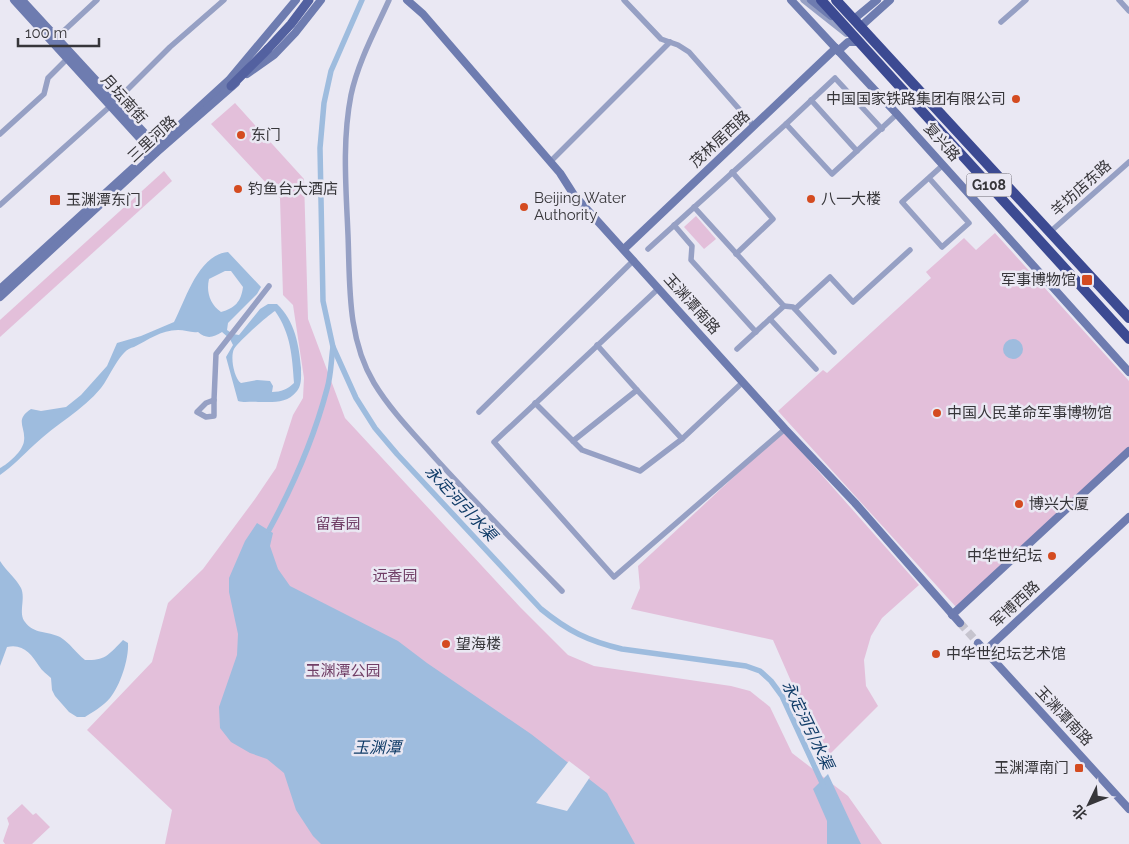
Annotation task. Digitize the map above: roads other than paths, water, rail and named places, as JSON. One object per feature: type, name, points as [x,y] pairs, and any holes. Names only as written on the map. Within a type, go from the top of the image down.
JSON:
[{"type":"highway","name":"复兴路","points":[[821,0],[1129,340]]},
{"type":"highway","name":"复兴路","points":[[836,0],[1129,318]]},
{"type":"main road","points":[[230,83],[291,24],[309,0]]},
{"type":"street","name":"月坛南街","points":[[14,0],[55,39],[68,58],[114,103]]},
{"type":"street","name":"月坛南街","points":[[22,0],[155,150]]},
{"type":"street","points":[[55,39],[97,0]]},
{"type":"street","points":[[0,206],[114,103],[170,47],[224,0]]},
{"type":"street","name":"三里河路","points":[[0,289],[230,83],[296,0]]},
{"type":"street","name":"三里河路","points":[[230,83],[274,56],[321,0]]},
{"type":"street","points":[[388,0],[361,60],[352,94],[346,130],[345,178],[351,310],[359,349],[373,381],[396,413],[487,516],[562,591]]},
{"type":"street","name":"玉渊潭南路","points":[[407,0],[423,14],[560,173],[574,195],[854,503],[960,623]]},
{"type":"street","points":[[624,0],[661,39],[678,45],[689,52],[754,126]]},
{"type":"street","name":"复兴路","points":[[791,0],[897,114],[1129,372]]},
{"type":"street","points":[[803,0],[876,59]]},
{"type":"street","points":[[811,0],[849,30]]},
{"type":"street","points":[[857,23],[864,12],[877,0]]},
{"type":"street","points":[[857,23],[870,18],[890,0]]},
{"type":"street","points":[[1001,22],[1026,0]]},
{"type":"street","points":[[1119,0],[1129,10]]},
{"type":"street","points":[[864,12],[870,18]]},
{"type":"street","points":[[550,162],[670,42]]},
{"type":"street","name":"茂林居西路","points":[[624,249],[837,50],[848,42],[856,42]]},
{"type":"street","points":[[0,134],[44,94],[48,78],[68,58]]},
{"type":"street","points":[[648,248],[835,78],[882,129]]},
{"type":"street","points":[[811,100],[857,152]]},
{"type":"street","points":[[786,124],[832,174],[897,114]]},
{"type":"street","name":"三里河路","points":[[0,297],[155,150]]},
{"type":"street","name":"羊坊店东路","points":[[1050,232],[1129,162]]},
{"type":"street","points":[[929,178],[969,223],[942,247],[902,202],[943,165]]},
{"type":"street","points":[[732,172],[773,219],[736,254]]},
{"type":"street","points":[[694,207],[784,306],[793,307],[834,352]]},
{"type":"street","points":[[674,225],[692,246],[691,260],[756,332]]},
{"type":"street","points":[[795,309],[830,277],[853,302],[910,250]]},
{"type":"street","points":[[479,412],[634,260]]},
{"type":"street","points":[[214,400],[216,354],[269,286]]},
{"type":"street","points":[[659,288],[494,442],[614,577],[785,429]]},
{"type":"street","points":[[737,350],[784,306]]},
{"type":"street","points":[[770,319],[816,369]]},
{"type":"street","points":[[597,345],[682,439]]},
{"type":"street","points":[[535,404],[582,450],[640,471],[682,439],[743,382]]},
{"type":"street","points":[[573,441],[638,390]]},
{"type":"street","points":[[952,615],[1129,451]]},
{"type":"street","name":"军博西路","points":[[985,651],[1129,517]]},
{"type":"street","name":"玉渊潭南路","points":[[978,643],[1129,808]]},
{"type":"water","points":[[228,252],[261,287],[257,294],[228,323],[227,330],[239,335],[260,309],[268,304],[277,304],[288,318],[297,342],[301,380],[297,391],[289,398],[274,402],[238,401],[226,357],[233,345],[230,339],[222,332],[210,337],[198,332],[172,330],[155,336],[124,353],[94,396],[42,437],[0,475],[0,468],[15,457],[23,445],[22,420],[26,413],[31,409],[41,411],[66,407],[81,395],[107,366],[117,343],[141,336],[174,322],[194,279],[209,261],[218,255]],"holes":[[[225,271],[231,271],[243,287],[237,304],[221,312],[212,301],[208,284],[209,279]],[[275,311],[288,337],[294,383],[284,390],[272,392],[273,386],[270,381],[257,380],[241,383],[235,372],[232,357],[234,349],[241,341]]]},
{"type":"water","points":[[1013,339],[1020,342],[1023,349],[1020,356],[1013,359],[1006,356],[1003,349],[1006,342]]},
{"type":"water","name":"玉渊潭","points":[[257,523],[273,533],[270,546],[278,569],[290,586],[398,641],[531,734],[607,793],[635,844],[321,844],[313,836],[296,810],[284,773],[267,759],[250,753],[231,742],[220,728],[219,707],[237,655],[238,634],[229,592],[229,578],[245,541]]},
{"type":"water","points":[[0,561],[21,588],[23,618],[32,629],[60,637],[85,660],[103,658],[123,640],[128,643],[125,664],[114,693],[98,709],[85,717],[77,717],[69,712],[55,696],[52,690],[51,678],[30,654],[22,648],[7,647],[0,666]]},
{"type":"water","points":[[828,774],[861,844],[827,844],[827,821],[813,789]]},
{"type":"waterway","name":"永定河引水渠","points":[[362,0],[331,71],[324,103],[320,148],[323,301],[333,347],[356,398],[375,428],[397,454],[541,609],[560,623],[589,639],[622,649],[746,666],[760,671],[771,681],[782,696],[824,787]]},
{"type":"waterway","points":[[269,530],[294,479],[316,426],[328,384],[333,347]]},
{"type":"tunnel","points":[[960,623],[978,643]]},
{"type":"place","name":"中国国家铁路集团有限公司","points":[[1016,99]]},
{"type":"place","name":"东门","points":[[241,135]]},
{"type":"place","name":"钓鱼台大酒店","points":[[238,189]]},
{"type":"place","name":"八一大楼","points":[[811,199]]},
{"type":"place","name":"玉渊潭东门","points":[[55,200]]},
{"type":"place","name":"Beijing Water Authority","points":[[524,207]]},
{"type":"place","name":"军事博物馆","points":[[1087,280]]},
{"type":"place","name":"中国人民革命军事博物馆","points":[[937,413]]},
{"type":"place","name":"博兴大厦","points":[[1019,504]]},
{"type":"place","name":"中华世纪坛","points":[[1052,556]]},
{"type":"place","name":"望海楼","points":[[446,644]]},
{"type":"place","name":"中华世纪坛艺术馆","points":[[936,654]]},
{"type":"place","name":"玉渊潭南门","points":[[1079,768]]},
{"type":"park label","name":"留春园","points":[[338,524]]},
{"type":"park label","name":"远香园","points":[[395,576]]},
{"type":"park label","name":"玉渊潭公园","points":[[343,671]]}]
